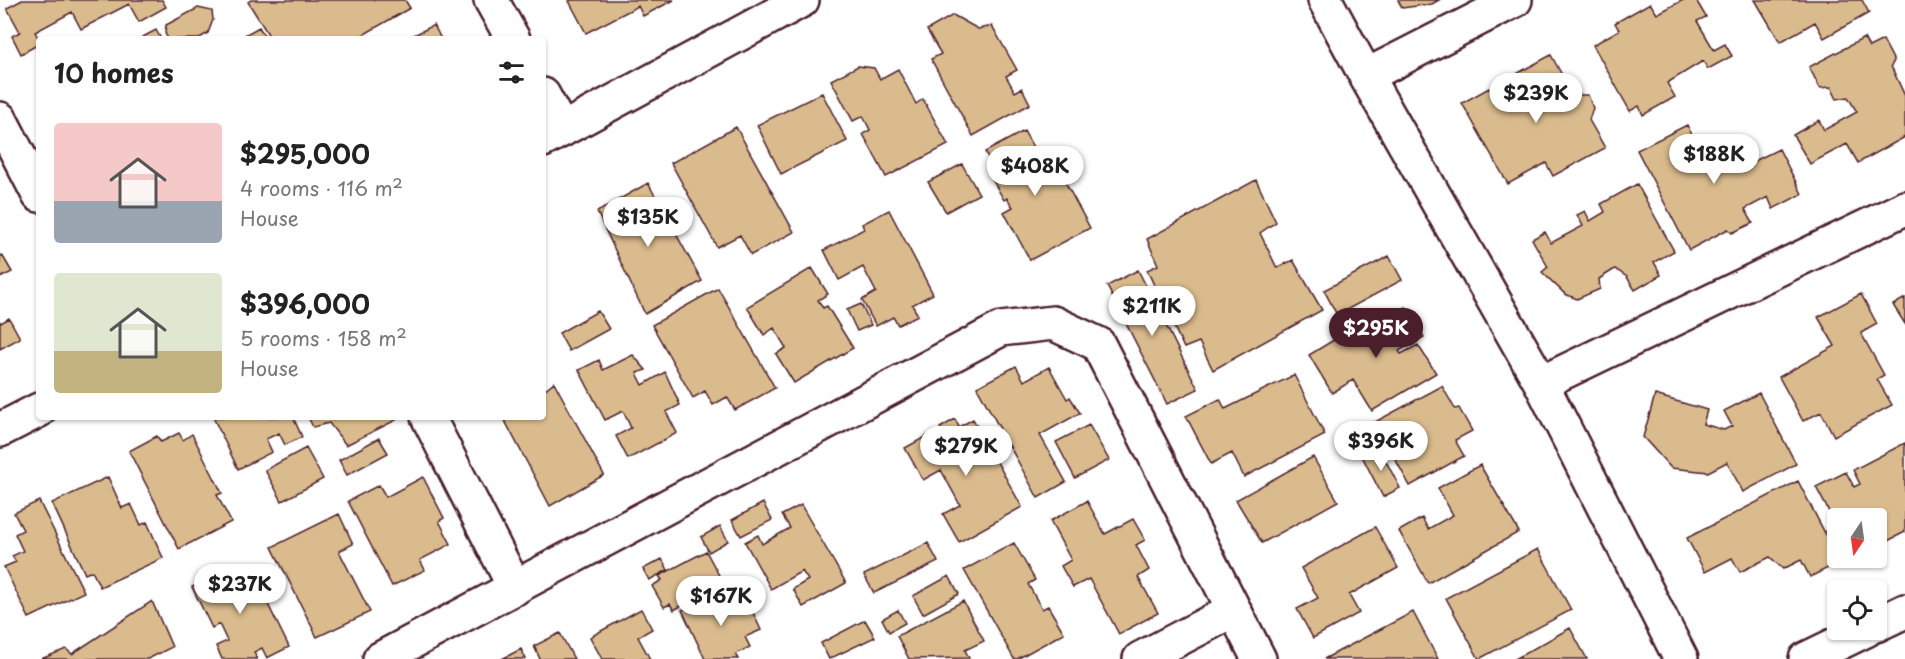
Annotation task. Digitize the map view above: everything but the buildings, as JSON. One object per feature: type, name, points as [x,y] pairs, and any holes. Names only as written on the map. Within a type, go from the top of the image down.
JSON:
[{"type":"street","points":[[491,0],[511,36]]},
{"type":"street","points":[[546,107],[553,135],[802,0]]},
{"type":"street","points":[[1325,0],[1541,382],[1682,659]]},
{"type":"street","points":[[1366,76],[1515,0]]},
{"type":"street","points":[[0,118],[36,189]]},
{"type":"street","points":[[1541,382],[1905,208]]},
{"type":"street","points":[[380,659],[1001,329],[1053,323],[1098,344],[1259,659]]},
{"type":"street","points":[[0,430],[36,412]]},
{"type":"street","points":[[430,420],[515,588]]},
{"type":"street","points":[[1140,659],[1234,610]]},
{"type":"street","points":[[1887,620],[1905,611]]},
{"type":"street","points":[[1806,659],[1845,640]]}]
